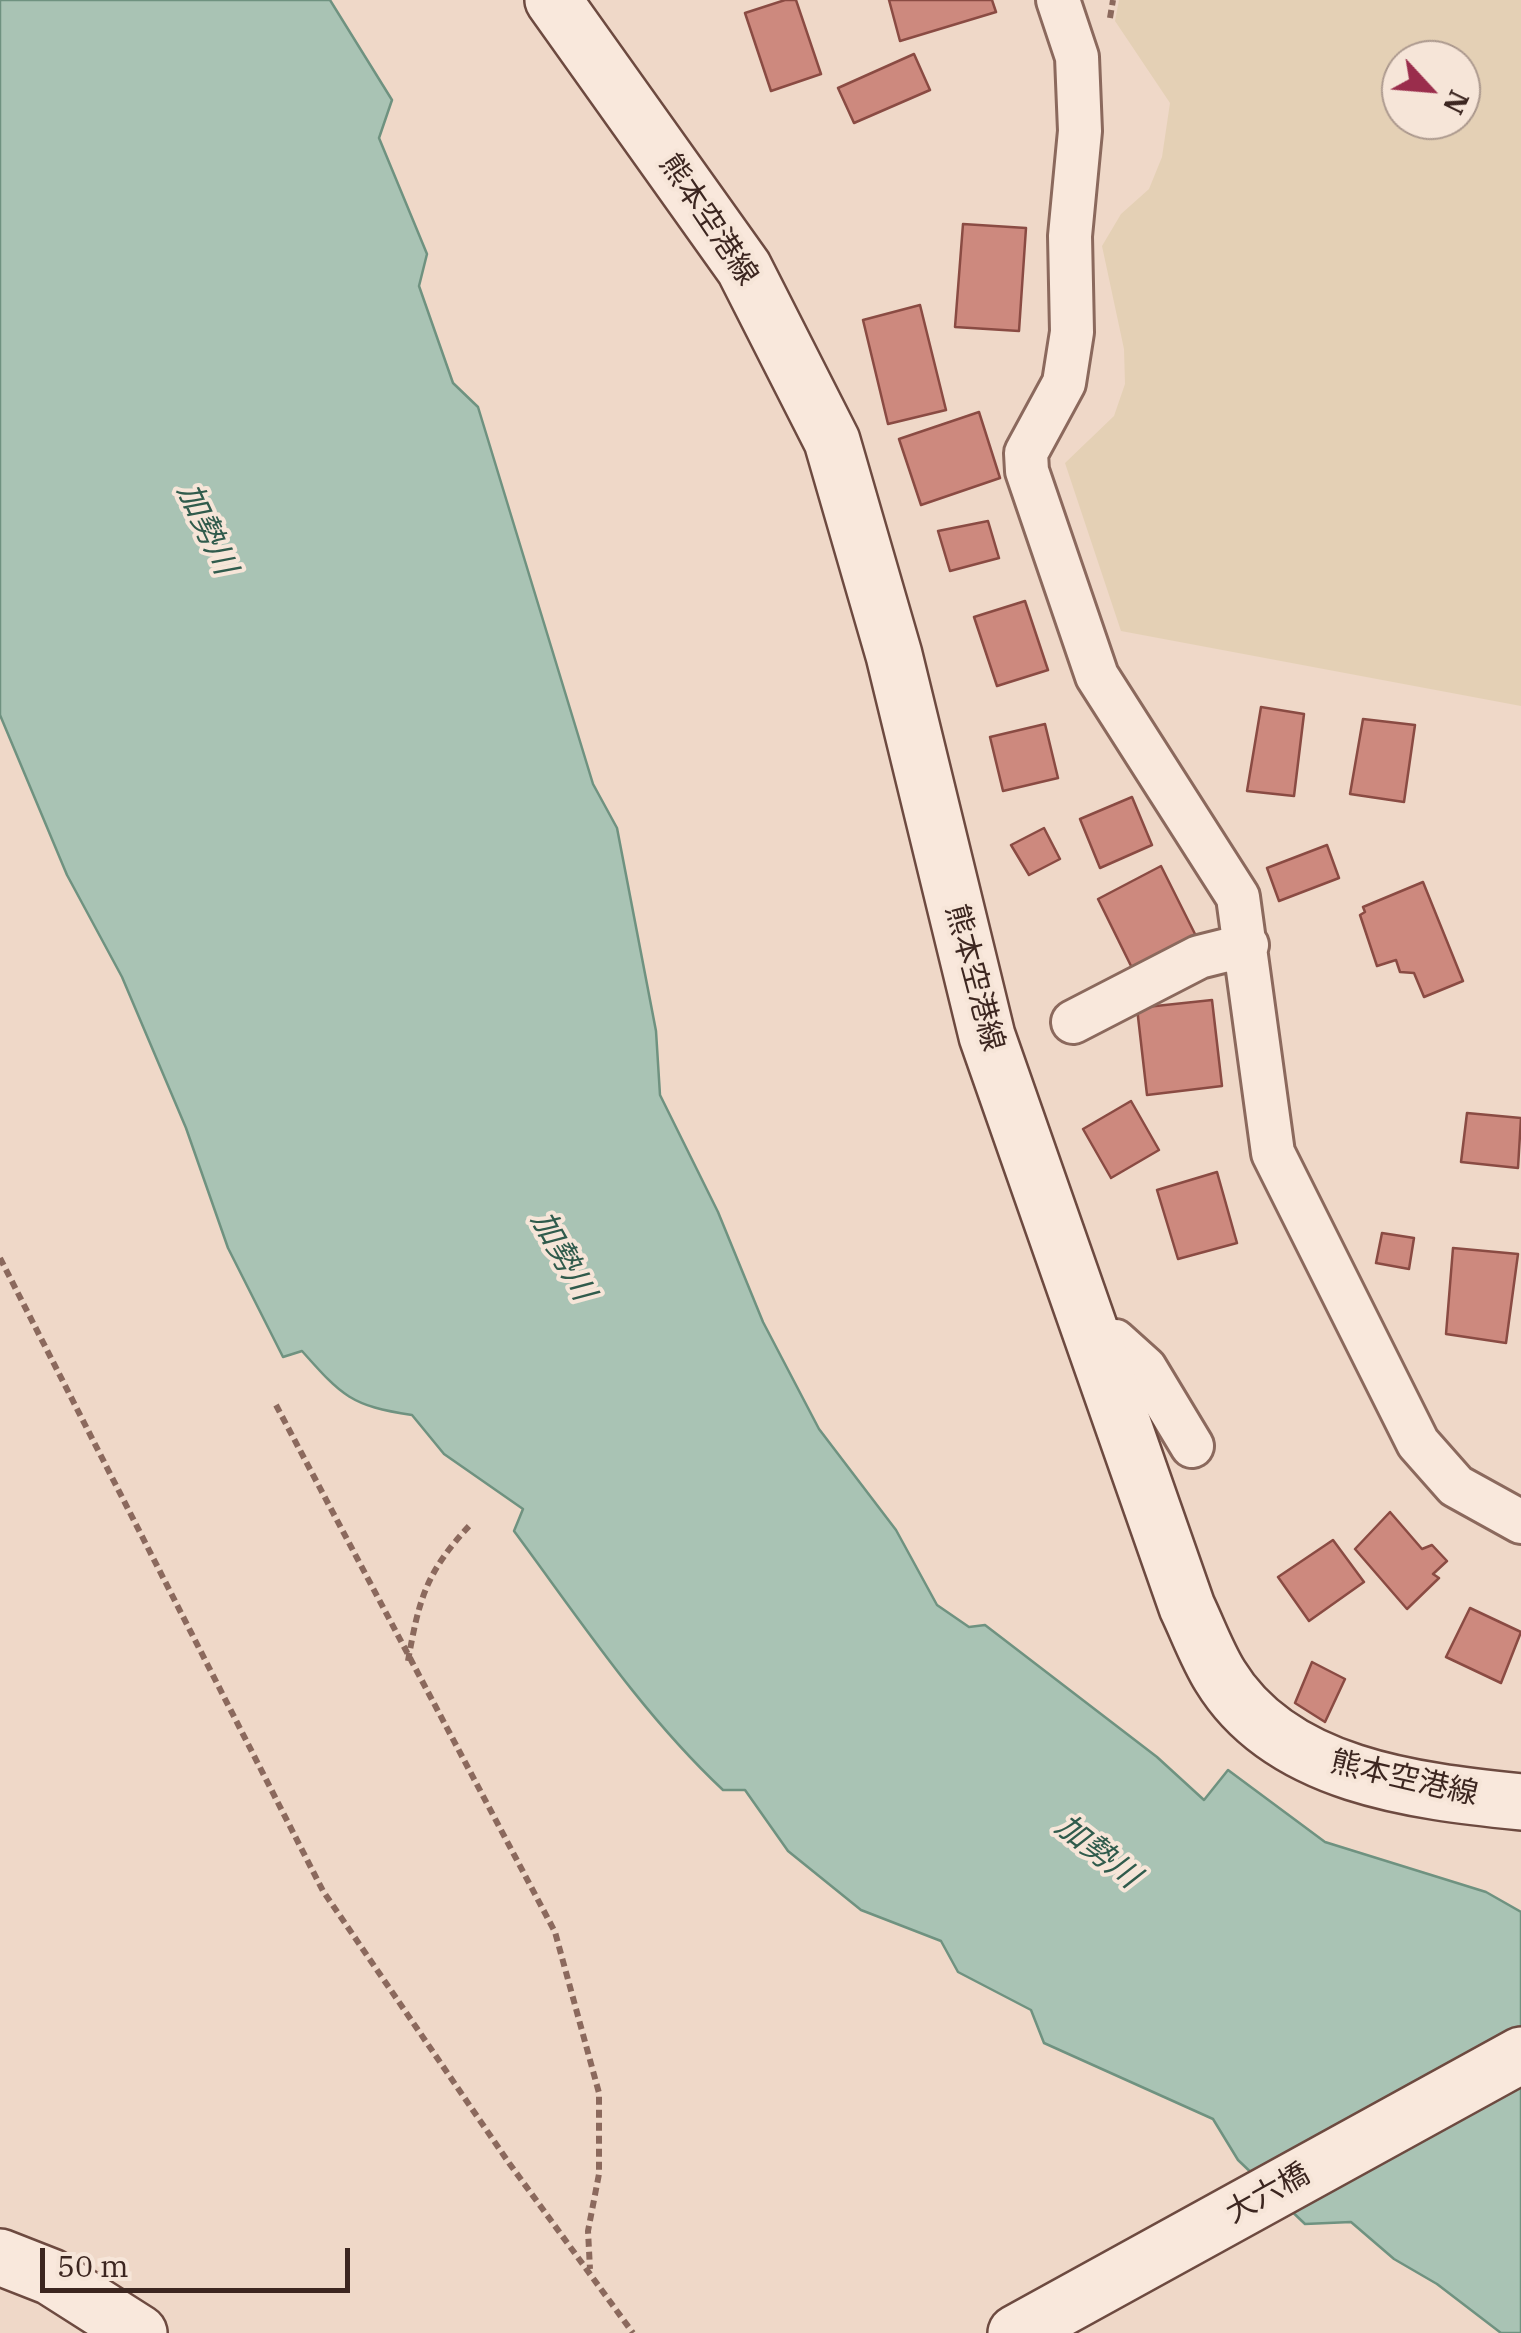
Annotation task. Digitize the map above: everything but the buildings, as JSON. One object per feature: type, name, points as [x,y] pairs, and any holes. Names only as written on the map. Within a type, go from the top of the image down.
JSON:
[{"type":"main road","name":"熊本空港線","points":[[553,0],[744,268],[832,441],[894,655],[987,1036],[1187,1607],[1221,1678],[1292,1749],[1385,1781],[1510,1806]]},
{"type":"main road","name":"大六橋","points":[[1016,2333],[1509,2056]]},
{"type":"main road","points":[[0,2257],[51,2277],[138,2333]]},
{"type":"street","points":[[1058,0],[1078,57],[1080,130],[1070,236],[1072,332],[1064,383],[1026,453],[1027,470],[1097,676],[1238,896],[1273,1153],[1418,1443],[1456,1486],[1521,1522]]},
{"type":"street","points":[[1073,1022],[1199,957],[1247,945]]},
{"type":"street","points":[[1094,1344],[1114,1341],[1145,1368],[1192,1446]]},
{"type":"path","points":[[0,1258],[323,1891],[508,2163],[633,2333]]},
{"type":"path","points":[[276,1405],[408,1662],[555,1932],[599,2093],[598,2174],[588,2232],[590,2270]]},
{"type":"path","points":[[408,1662],[424,1584],[442,1555],[470,1525]]},
{"type":"shaded area","points":[[1119,0],[1521,0],[1521,706],[1121,631],[1065,463],[1114,416],[1125,384],[1124,349],[1102,246],[1121,214],[1149,189],[1162,157],[1170,103],[1115,21]]},
{"type":"water","name":"加勢川","points":[[0,0],[330,0],[392,100],[379,138],[427,254],[419,286],[453,383],[478,407],[593,784],[617,828],[656,1031],[660,1095],[718,1212],[763,1322],[819,1429],[896,1530],[937,1605],[969,1627],[985,1625],[1157,1757],[1204,1800],[1228,1770],[1325,1842],[1486,1892],[1521,1912],[1521,2333],[1501,2333],[1437,2284],[1394,2259],[1351,2222],[1305,2224],[1238,2160],[1213,2119],[1044,2043],[1031,2010],[958,1972],[941,1941],[861,1910],[788,1851],[745,1790],[723,1790],[665,1730],[514,1531],[523,1509],[444,1454],[412,1415],[361,1403],[338,1389],[302,1351],[283,1357],[228,1248],[186,1128],[122,977],[67,875],[0,715]]}]
